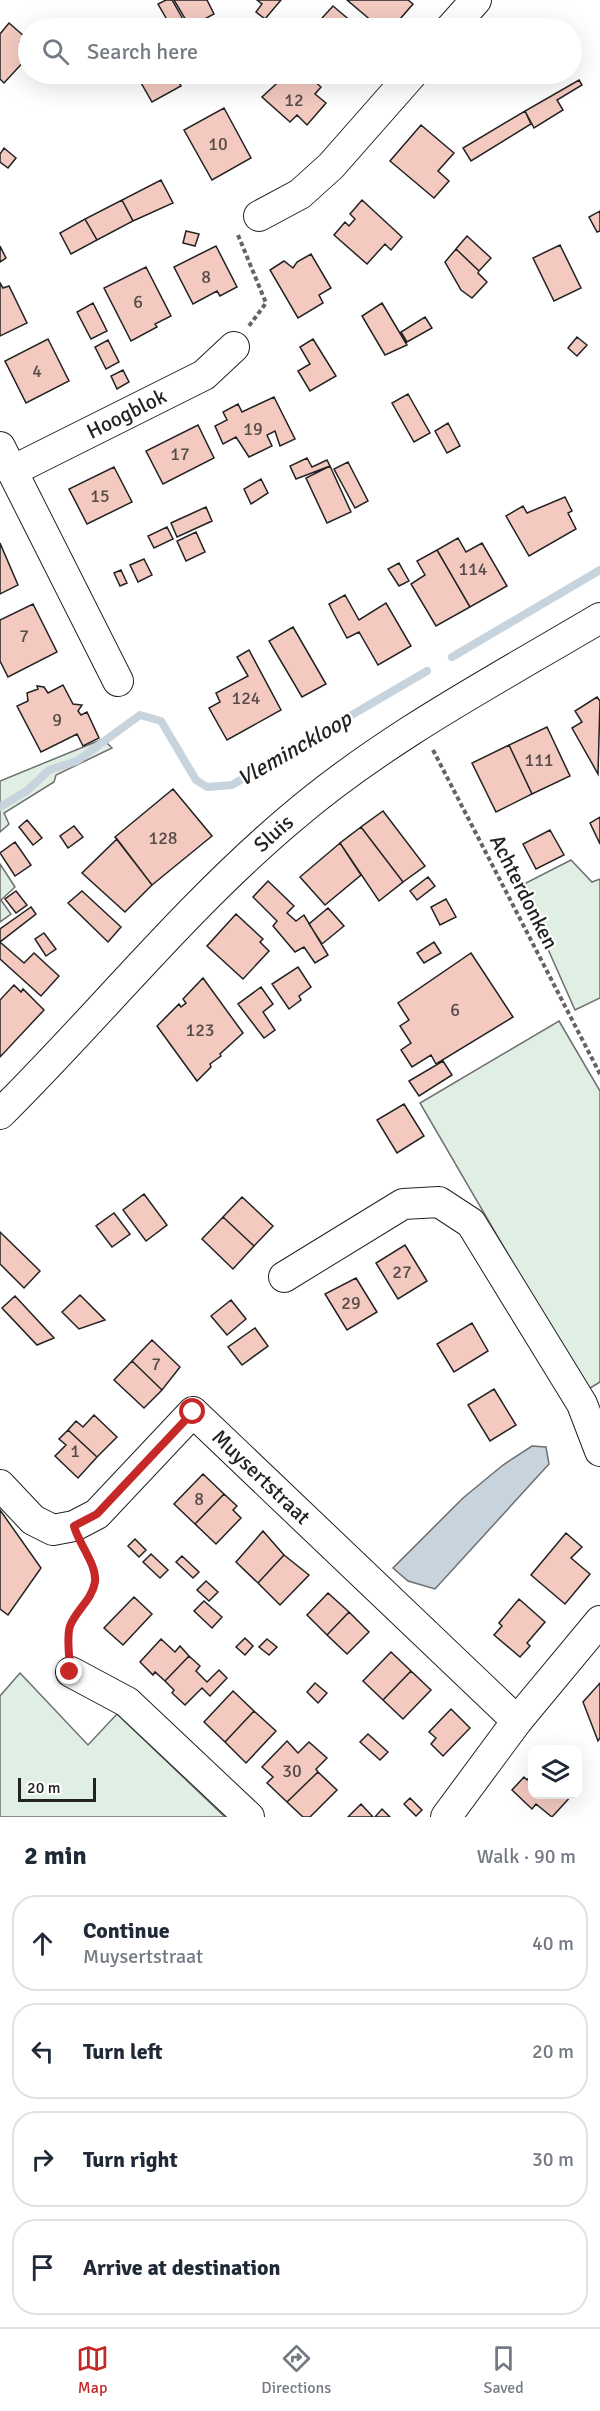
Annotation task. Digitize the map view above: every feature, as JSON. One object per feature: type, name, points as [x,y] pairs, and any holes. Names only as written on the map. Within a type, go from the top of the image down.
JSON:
[{"type":"street","points":[[460,18],[476,0]]},
{"type":"street","points":[[259,216],[300,194],[331,166],[403,84]]},
{"type":"street","name":"Hoogblok","points":[[118,681],[6,459],[204,375],[234,347]]},
{"type":"street","name":"Sluis","points":[[0,1114],[218,884],[328,788],[385,745],[600,618]]},
{"type":"street","points":[[284,1277],[403,1204],[439,1202],[471,1223],[582,1404],[600,1451]]},
{"type":"street","name":"Muysertstraat","points":[[0,1485],[33,1520],[53,1530],[74,1526],[97,1514],[193,1412],[517,1722]]},
{"type":"street","points":[[446,1817],[517,1722],[600,1622]]},
{"type":"street","points":[[70,1672],[127,1702],[249,1817]]},
{"type":"path","points":[[234,347],[266,303],[237,236],[259,216]]},
{"type":"path","name":"Achterdonken","points":[[420,725],[600,1074]]},
{"type":"path","points":[[70,1672],[69,1627],[88,1600],[95,1581],[92,1568],[77,1540],[74,1526]]},
{"type":"green space","points":[[103,739],[112,748],[56,775],[54,782],[4,813],[9,824],[0,832],[0,781]]},
{"type":"green space","points":[[571,860],[592,882],[600,879],[600,998],[575,1010],[520,886]]},
{"type":"green space","points":[[0,864],[15,887],[1,900],[11,914],[0,922]]},
{"type":"green space","points":[[559,1021],[600,1091],[600,1382],[587,1390],[420,1103]]},
{"type":"green space","points":[[20,1673],[88,1745],[117,1714],[225,1817],[0,1817],[0,1696]]},
{"type":"shaded area","points":[[532,1446],[546,1447],[549,1464],[435,1589],[408,1581],[393,1568],[463,1498],[503,1465]]},
{"type":"building","points":[[172,0],[182,18],[166,18],[158,4]]},
{"type":"building","points":[[174,0],[207,0],[214,14],[207,18],[185,18]]},
{"type":"building","points":[[257,0],[281,0],[266,18],[256,12],[262,4]]},
{"type":"building","points":[[347,0],[408,0],[413,4],[401,18],[368,18]]},
{"type":"building","points":[[333,6],[347,18],[322,18]]},
{"type":"building","points":[[9,23],[18,31],[18,68],[4,83],[0,79],[0,34]]},
{"type":"building","points":[[142,84],[180,84],[181,86],[152,102]]},
{"type":"building","points":[[276,84],[318,84],[321,87],[315,94],[326,103],[307,125],[297,115],[290,122],[262,97]]},
{"type":"building","points":[[572,84],[582,85],[557,100],[563,110],[534,128],[525,111]]},
{"type":"building","points":[[224,108],[251,158],[212,180],[184,130]]},
{"type":"building","points":[[525,111],[531,124],[471,161],[463,148]]},
{"type":"building","points":[[421,125],[454,153],[438,171],[449,181],[434,198],[390,161]]},
{"type":"building","points":[[4,148],[16,158],[8,168],[0,162],[0,154]]},
{"type":"building","points":[[161,180],[173,203],[133,221],[122,200]]},
{"type":"building","points":[[122,200],[133,221],[97,240],[85,219]]},
{"type":"building","points":[[362,200],[402,237],[391,250],[385,244],[367,264],[334,235],[345,222],[349,226],[355,219],[350,214]]},
{"type":"building","points":[[600,211],[600,231],[597,232],[589,217]]},
{"type":"building","points":[[85,219],[97,240],[71,254],[60,233]]},
{"type":"building","points":[[186,231],[199,234],[195,246],[183,243]]},
{"type":"building","points":[[467,236],[491,258],[479,271],[456,249]]},
{"type":"building","points":[[560,245],[581,288],[554,301],[533,258]]},
{"type":"building","points":[[0,246],[6,258],[0,262]]},
{"type":"building","points":[[216,246],[237,287],[220,296],[217,291],[193,304],[174,267]]},
{"type":"building","points":[[456,249],[487,282],[472,298],[461,290],[445,262]]},
{"type":"building","points":[[311,254],[331,288],[319,295],[323,303],[298,318],[270,270],[284,261],[293,268],[297,262]]},
{"type":"building","points":[[146,267],[171,316],[155,324],[157,327],[131,341],[104,288]]},
{"type":"building","points":[[0,283],[3,288],[9,286],[27,323],[0,336]]},
{"type":"building","points":[[93,303],[107,331],[91,339],[77,312]]},
{"type":"building","points":[[382,303],[407,345],[385,355],[362,316]]},
{"type":"building","points":[[425,317],[432,328],[407,342],[401,332]]},
{"type":"building","points":[[577,337],[587,345],[577,356],[568,348]]},
{"type":"building","points":[[48,339],[69,381],[26,403],[5,361]]},
{"type":"building","points":[[313,339],[336,376],[310,391],[298,371],[310,364],[300,347]]},
{"type":"building","points":[[108,340],[119,362],[106,369],[95,347]]},
{"type":"building","points":[[123,370],[129,382],[117,389],[111,376]]},
{"type":"building","points":[[408,394],[430,433],[414,442],[392,403]]},
{"type":"building","points":[[274,397],[295,439],[280,446],[275,431],[267,435],[272,446],[249,457],[236,437],[223,444],[215,426],[227,420],[223,412],[238,404],[242,412]]},
{"type":"building","points":[[448,423],[460,446],[447,453],[435,431]]},
{"type":"building","points":[[198,425],[214,458],[163,484],[146,451]]},
{"type":"building","points":[[307,458],[312,467],[327,460],[330,466],[296,479],[290,466]]},
{"type":"building","points":[[348,462],[368,501],[355,508],[334,469]]},
{"type":"building","points":[[330,466],[351,512],[327,523],[306,478]]},
{"type":"building","points":[[114,467],[132,502],[87,524],[69,489]]},
{"type":"building","points":[[261,479],[268,493],[251,504],[244,489]]},
{"type":"building","points":[[565,497],[572,511],[568,513],[576,529],[529,556],[506,516],[523,506],[527,513]]},
{"type":"building","points":[[206,507],[212,521],[177,537],[171,523]]},
{"type":"building","points":[[167,527],[173,539],[154,548],[148,536]]},
{"type":"building","points":[[196,532],[205,552],[186,561],[177,541]]},
{"type":"building","points":[[458,538],[466,552],[482,543],[507,586],[470,607],[437,550]]},
{"type":"building","points":[[0,543],[18,585],[0,594]]},
{"type":"building","points":[[437,550],[470,607],[436,626],[411,584],[425,575],[417,561]]},
{"type":"building","points":[[144,559],[152,575],[138,582],[130,565]]},
{"type":"building","points":[[399,563],[409,581],[399,586],[388,569]]},
{"type":"building","points":[[121,570],[127,583],[120,586],[114,573]]},
{"type":"building","points":[[345,595],[359,620],[386,603],[411,646],[378,665],[359,632],[347,638],[329,604]]},
{"type":"building","points":[[33,604],[57,652],[8,677],[0,661],[0,620]]},
{"type":"building","points":[[293,627],[326,684],[302,697],[269,641]]},
{"type":"building","points":[[249,650],[281,710],[227,740],[209,708],[220,702],[216,693],[248,676],[237,657]]},
{"type":"building","points":[[63,685],[73,704],[82,705],[78,711],[81,715],[87,712],[99,738],[83,746],[77,734],[41,752],[17,706],[28,701],[27,693],[38,689],[37,686],[44,687],[48,693]]},
{"type":"building","points":[[597,697],[600,701],[598,774],[572,728],[582,722],[575,711]]},
{"type":"building","points":[[547,727],[570,776],[532,794],[509,745]]},
{"type":"building","points":[[509,745],[532,794],[496,812],[472,763]]},
{"type":"building","points":[[173,789],[212,836],[152,885],[115,837]]},
{"type":"building","points":[[383,811],[425,866],[403,882],[361,827]]},
{"type":"building","points":[[600,817],[600,844],[590,823]]},
{"type":"building","points":[[27,820],[42,838],[33,845],[19,827]]},
{"type":"building","points":[[74,826],[83,837],[68,848],[60,836]]},
{"type":"building","points":[[361,827],[403,882],[379,901],[340,843]]},
{"type":"building","points":[[550,830],[564,855],[536,869],[523,844]]},
{"type":"building","points":[[117,839],[152,885],[125,912],[82,873]]},
{"type":"building","points":[[15,842],[31,865],[15,876],[0,853]]},
{"type":"building","points":[[340,843],[361,875],[325,905],[300,877]]},
{"type":"building","points":[[428,877],[435,886],[417,900],[410,891]]},
{"type":"building","points":[[268,881],[294,906],[287,913],[296,921],[304,915],[328,955],[315,963],[304,947],[295,952],[273,926],[277,921],[253,897]]},
{"type":"building","points":[[16,891],[27,905],[16,913],[5,899]]},
{"type":"building","points":[[82,891],[121,927],[108,942],[68,903]]},
{"type":"building","points":[[446,899],[456,917],[440,925],[431,907]]},
{"type":"building","points":[[31,907],[36,914],[0,942],[0,929]]},
{"type":"building","points":[[328,908],[344,926],[322,944],[309,924]]},
{"type":"building","points":[[236,914],[263,939],[260,942],[269,951],[243,979],[207,946]]},
{"type":"building","points":[[44,933],[56,949],[46,956],[35,939]]},
{"type":"building","points":[[0,942],[24,963],[34,953],[59,976],[41,996],[0,959]]},
{"type":"building","points":[[434,942],[441,953],[424,963],[417,953]]},
{"type":"building","points":[[471,953],[513,1017],[436,1064],[431,1055],[412,1067],[401,1050],[411,1043],[400,1026],[409,1020],[398,1003]]},
{"type":"building","points":[[298,967],[311,987],[299,996],[301,1000],[289,1009],[272,984]]},
{"type":"building","points":[[203,978],[243,1033],[210,1064],[211,1067],[197,1081],[157,1026],[179,1004],[181,1007],[186,1003],[183,999]]},
{"type":"building","points":[[14,985],[21,992],[23,989],[44,1010],[0,1057],[0,1000]]},
{"type":"building","points":[[261,987],[273,1004],[263,1012],[275,1030],[264,1038],[238,1004]]},
{"type":"building","points":[[443,1061],[452,1075],[419,1096],[409,1081]]},
{"type":"building","points":[[404,1104],[424,1136],[397,1153],[377,1120]]},
{"type":"building","points":[[144,1194],[167,1225],[146,1241],[123,1210]]},
{"type":"building","points":[[242,1197],[273,1226],[254,1246],[223,1217]]},
{"type":"building","points":[[114,1213],[130,1234],[112,1247],[96,1226]]},
{"type":"building","points":[[223,1217],[254,1246],[233,1269],[202,1239]]},
{"type":"building","points":[[0,1232],[40,1271],[24,1288],[0,1264]]},
{"type":"building","points":[[405,1245],[427,1281],[398,1299],[376,1263]]},
{"type":"building","points":[[356,1278],[377,1312],[347,1330],[325,1294]]},
{"type":"building","points":[[80,1295],[105,1320],[79,1329],[62,1312]]},
{"type":"building","points":[[15,1296],[54,1338],[37,1345],[2,1308]]},
{"type":"building","points":[[231,1300],[246,1319],[227,1335],[211,1316]]},
{"type":"building","points":[[472,1323],[488,1351],[454,1372],[437,1344]]},
{"type":"building","points":[[255,1328],[268,1346],[242,1365],[228,1347]]},
{"type":"building","points":[[152,1340],[180,1367],[162,1390],[132,1361]]},
{"type":"building","points":[[132,1361],[162,1390],[144,1408],[114,1380]]},
{"type":"building","points":[[494,1389],[516,1425],[490,1441],[468,1405]]},
{"type":"building","points":[[94,1415],[117,1437],[97,1457],[68,1430],[76,1421],[83,1427]]},
{"type":"building","points":[[68,1430],[97,1457],[78,1478],[55,1456],[66,1445],[59,1439]]},
{"type":"building","points":[[203,1474],[224,1494],[195,1524],[174,1504]]},
{"type":"building","points":[[224,1494],[237,1506],[233,1510],[241,1518],[216,1544],[195,1524]]},
{"type":"building","points":[[0,1510],[41,1568],[8,1615],[0,1609]]},
{"type":"building","points":[[263,1531],[284,1555],[258,1583],[236,1562]]},
{"type":"building","points":[[566,1533],[582,1547],[571,1558],[590,1574],[565,1604],[531,1575]]},
{"type":"building","points":[[135,1539],[146,1550],[139,1557],[128,1546]]},
{"type":"building","points":[[151,1554],[168,1570],[160,1578],[143,1562]]},
{"type":"building","points":[[284,1555],[309,1575],[280,1605],[258,1583]]},
{"type":"building","points":[[182,1556],[199,1572],[193,1578],[176,1562]]},
{"type":"building","points":[[206,1581],[218,1592],[209,1601],[197,1590]]},
{"type":"building","points":[[328,1593],[349,1612],[327,1635],[307,1615]]},
{"type":"building","points":[[134,1597],[152,1614],[123,1645],[104,1628]]},
{"type":"building","points":[[519,1599],[545,1622],[527,1643],[530,1646],[520,1657],[494,1635],[502,1626],[499,1623]]},
{"type":"building","points":[[204,1601],[222,1617],[212,1628],[194,1611]]},
{"type":"building","points":[[349,1612],[369,1632],[347,1654],[327,1635]]},
{"type":"building","points":[[245,1638],[253,1646],[245,1655],[236,1647]]},
{"type":"building","points":[[161,1639],[175,1652],[180,1646],[189,1656],[165,1681],[155,1672],[153,1675],[140,1662]]},
{"type":"building","points":[[267,1639],[277,1647],[269,1655],[259,1647]]},
{"type":"building","points":[[391,1652],[411,1671],[383,1700],[363,1681]]},
{"type":"building","points":[[189,1656],[200,1666],[196,1671],[207,1682],[219,1670],[227,1678],[210,1696],[202,1688],[185,1705],[172,1693],[174,1690],[165,1681]]},
{"type":"building","points":[[411,1671],[431,1690],[403,1719],[383,1700]]},
{"type":"building","points":[[315,1683],[327,1693],[318,1703],[307,1692]]},
{"type":"building","points":[[600,1683],[600,1738],[598,1741],[583,1702]]},
{"type":"building","points":[[233,1691],[254,1711],[225,1742],[204,1722]]},
{"type":"building","points":[[451,1709],[470,1728],[443,1756],[431,1744],[436,1738],[429,1732]]},
{"type":"building","points":[[254,1711],[276,1731],[246,1763],[225,1742]]},
{"type":"building","points":[[368,1734],[388,1752],[380,1760],[360,1742]]},
{"type":"building","points":[[287,1741],[298,1753],[309,1742],[327,1758],[316,1769],[318,1772],[287,1802],[267,1783],[273,1777],[262,1767]]},
{"type":"building","points":[[318,1772],[337,1790],[310,1817],[303,1817],[287,1802]]},
{"type":"building","points":[[524,1777],[527,1780],[528,1799],[568,1799],[552,1817],[536,1804],[532,1809],[512,1790]]},
{"type":"building","points":[[410,1798],[422,1810],[416,1816],[404,1804]]},
{"type":"building","points":[[361,1804],[373,1817],[348,1817]]},
{"type":"building","points":[[382,1809],[390,1817],[375,1817]]},
{"type":"waterway","name":"Vleminckloop","points":[[452,657],[600,570]]},
{"type":"waterway","name":"Vleminckloop","points":[[0,807],[28,790],[49,770],[77,761],[140,715],[161,721],[196,780],[207,787],[232,785],[427,671]]},
{"type":"route","points":[[70,1672],[69,1627],[88,1600],[95,1581],[92,1568],[77,1540],[74,1526],[97,1514],[193,1412]]}]
